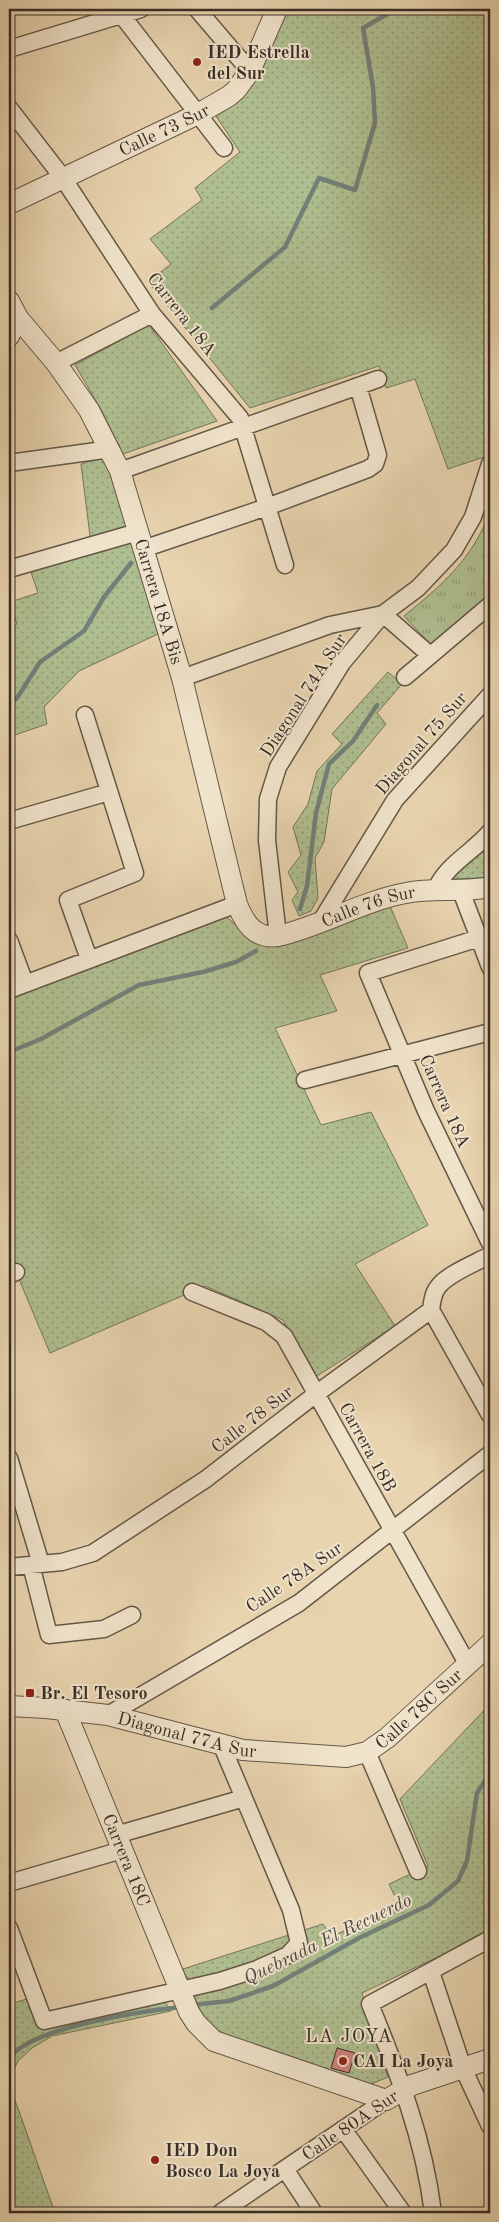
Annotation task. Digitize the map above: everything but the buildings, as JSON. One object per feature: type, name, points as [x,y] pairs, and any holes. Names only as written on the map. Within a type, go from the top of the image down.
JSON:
[{"type":"street","points":[[9,49],[120,12],[141,9]]},
{"type":"street","points":[[197,9],[250,71]]},
{"type":"street","name":"Calle 73 Sur","points":[[9,204],[198,114],[236,90],[250,71],[276,9]]},
{"type":"street","points":[[120,12],[224,148]]},
{"type":"street","name":"Carrera 18A","points":[[9,108],[63,178],[152,314],[234,409],[243,427],[285,565]]},
{"type":"street","points":[[9,336],[14,309]]},
{"type":"street","name":"Carrera 18A Bis","points":[[14,309],[56,363],[89,410],[120,470],[182,678],[238,904],[244,921],[251,929],[262,935],[278,936]]},
{"type":"street","points":[[56,363],[152,314]]},
{"type":"street","points":[[120,470],[378,379]]},
{"type":"street","points":[[9,569],[141,541],[267,507],[368,469],[375,464],[378,455],[358,386]]},
{"type":"street","points":[[9,464],[111,450]]},
{"type":"street","name":"Diagonal 74A Sur","points":[[278,936],[267,840],[268,799],[278,767],[342,663],[384,614],[418,588],[441,566],[465,534],[473,517],[490,464]]},
{"type":"street","points":[[405,677],[490,605]]},
{"type":"street","points":[[182,678],[330,625],[384,614],[430,655]]},
{"type":"street","name":"Diagonal 75 Sur","points":[[321,921],[395,800],[490,695]]},
{"type":"street","points":[[85,715],[135,873],[68,900],[89,959]]},
{"type":"street","points":[[9,821],[109,792]]},
{"type":"street","points":[[436,889],[445,873],[477,847],[490,832]]},
{"type":"street","name":"Calle 76 Sur","points":[[278,936],[405,893],[436,889],[461,891],[490,887]]},
{"type":"street","points":[[461,891],[490,967]]},
{"type":"street","points":[[9,990],[238,904]]},
{"type":"street","name":"Carrera 18A","points":[[479,938],[368,973],[426,1111],[490,1243]]},
{"type":"street","points":[[9,940],[25,983]]},
{"type":"street","points":[[305,1080],[490,1032]]},
{"type":"street","points":[[490,1255],[449,1277],[438,1286],[433,1297],[431,1310],[490,1415]]},
{"type":"street","name":"Carrera 18B","points":[[192,1292],[266,1322],[284,1336],[468,1666]]},
{"type":"street","name":"Calle 78 Sur","points":[[9,1567],[78,1559],[93,1553],[206,1480],[316,1394],[431,1310]]},
{"type":"street","name":"Calle 78A Sur","points":[[108,1716],[299,1603],[490,1454]]},
{"type":"street","points":[[9,1458],[36,1564],[49,1634],[104,1629],[132,1615]]},
{"type":"street","name":"Calle 78C Sur","points":[[367,1752],[387,1738],[490,1644]]},
{"type":"street","name":"Diagonal 77A Sur","points":[[9,1706],[65,1710],[108,1716],[244,1750],[339,1757],[354,1756],[367,1752]]},
{"type":"street","name":"Carrera 18C","points":[[65,1710],[184,2001],[204,2032],[222,2045],[386,2100]]},
{"type":"street","points":[[9,1928],[44,2021],[184,2001],[288,1955],[299,1943],[291,1910],[222,1746]]},
{"type":"street","points":[[367,1752],[418,1871]]},
{"type":"street","points":[[9,1883],[244,1798]]},
{"type":"street","points":[[433,2213],[428,2178],[404,2089],[370,2004],[490,1939]]},
{"type":"street","points":[[431,1972],[463,2068],[490,2126]]},
{"type":"street","name":"Calle 80A Sur","points":[[220,2213],[404,2089],[490,2059]]},
{"type":"street","points":[[343,2129],[403,2213]]},
{"type":"street","points":[[285,2169],[314,2213]]},
{"type":"green space","points":[[283,9],[490,9],[490,442],[484,457],[448,469],[415,379],[386,388],[379,366],[250,408],[148,282],[171,264],[150,239],[202,200],[195,188],[240,152],[216,116],[235,104]]},
{"type":"green space","points":[[149,325],[217,421],[123,454],[103,413],[75,365]]},
{"type":"green space","points":[[104,457],[135,539],[158,634],[79,671],[44,707],[47,724],[9,737],[9,629],[17,624],[10,602],[38,593],[31,572],[92,552],[81,464]]},
{"type":"green space","points":[[490,511],[490,595],[433,647],[404,616],[455,570],[475,543]]},
{"type":"green space","points":[[388,672],[402,684],[377,713],[386,724],[332,789],[324,842],[315,858],[318,898],[311,911],[299,916],[292,900],[298,892],[288,872],[301,855],[293,827],[308,804],[317,771],[342,744],[332,734]]},
{"type":"green space","points":[[490,838],[490,875],[480,878],[450,879]]},
{"type":"green space","points":[[390,906],[408,948],[320,975],[337,1011],[275,1028],[321,1125],[371,1112],[428,1225],[355,1264],[395,1326],[314,1378],[283,1320],[205,1286],[50,1353],[16,1272],[9,1239],[9,949],[23,988],[226,916],[246,935]]},
{"type":"green space","points":[[490,1704],[490,1928],[444,1954],[362,1993],[388,2077],[369,2085],[229,2037],[210,2025],[202,2015],[183,1969],[323,1924],[332,1937],[398,1903],[389,1884],[428,1866],[400,1799]]},
{"type":"green space","points":[[27,1999],[44,2030],[165,2002],[171,2011],[52,2036],[32,2048],[18,2061],[9,2080],[9,2004]]},
{"type":"green space","points":[[9,2083],[55,2213],[9,2213]]},
{"type":"waterway","points":[[212,308],[285,247],[319,178],[355,190],[375,123],[373,87],[363,28],[396,9]]},
{"type":"waterway","points":[[9,705],[17,698],[40,662],[84,631],[104,597],[131,563]]},
{"type":"waterway","points":[[300,909],[307,886],[316,813],[329,764],[353,741],[377,705]]},
{"type":"waterway","points":[[9,1052],[41,1039],[139,985],[203,972],[236,962],[256,951]]},
{"type":"waterway","name":"Quebrada El Recuerdo","points":[[192,2005],[229,2001],[273,1986],[359,1938],[429,1905],[458,1881],[467,1861],[477,1793],[490,1773]]},
{"type":"waterway","name":"Quebrada El Recuerdo","points":[[9,2059],[21,2048],[39,2038],[62,2030],[89,2022],[141,2012],[181,2007]]},
{"type":"place","name":"IED Estrella del Sur","points":[[197,62]]},
{"type":"place","name":"Br. El Tesoro","points":[[30,1693]]},
{"type":"place","name":"CAI La Joya","points":[[343,2061]]},
{"type":"place","name":"IED Don Bosco La Joya","points":[[155,2160]]},
{"type":"district","name":"LA JOYA","points":[[349,2035]]}]
